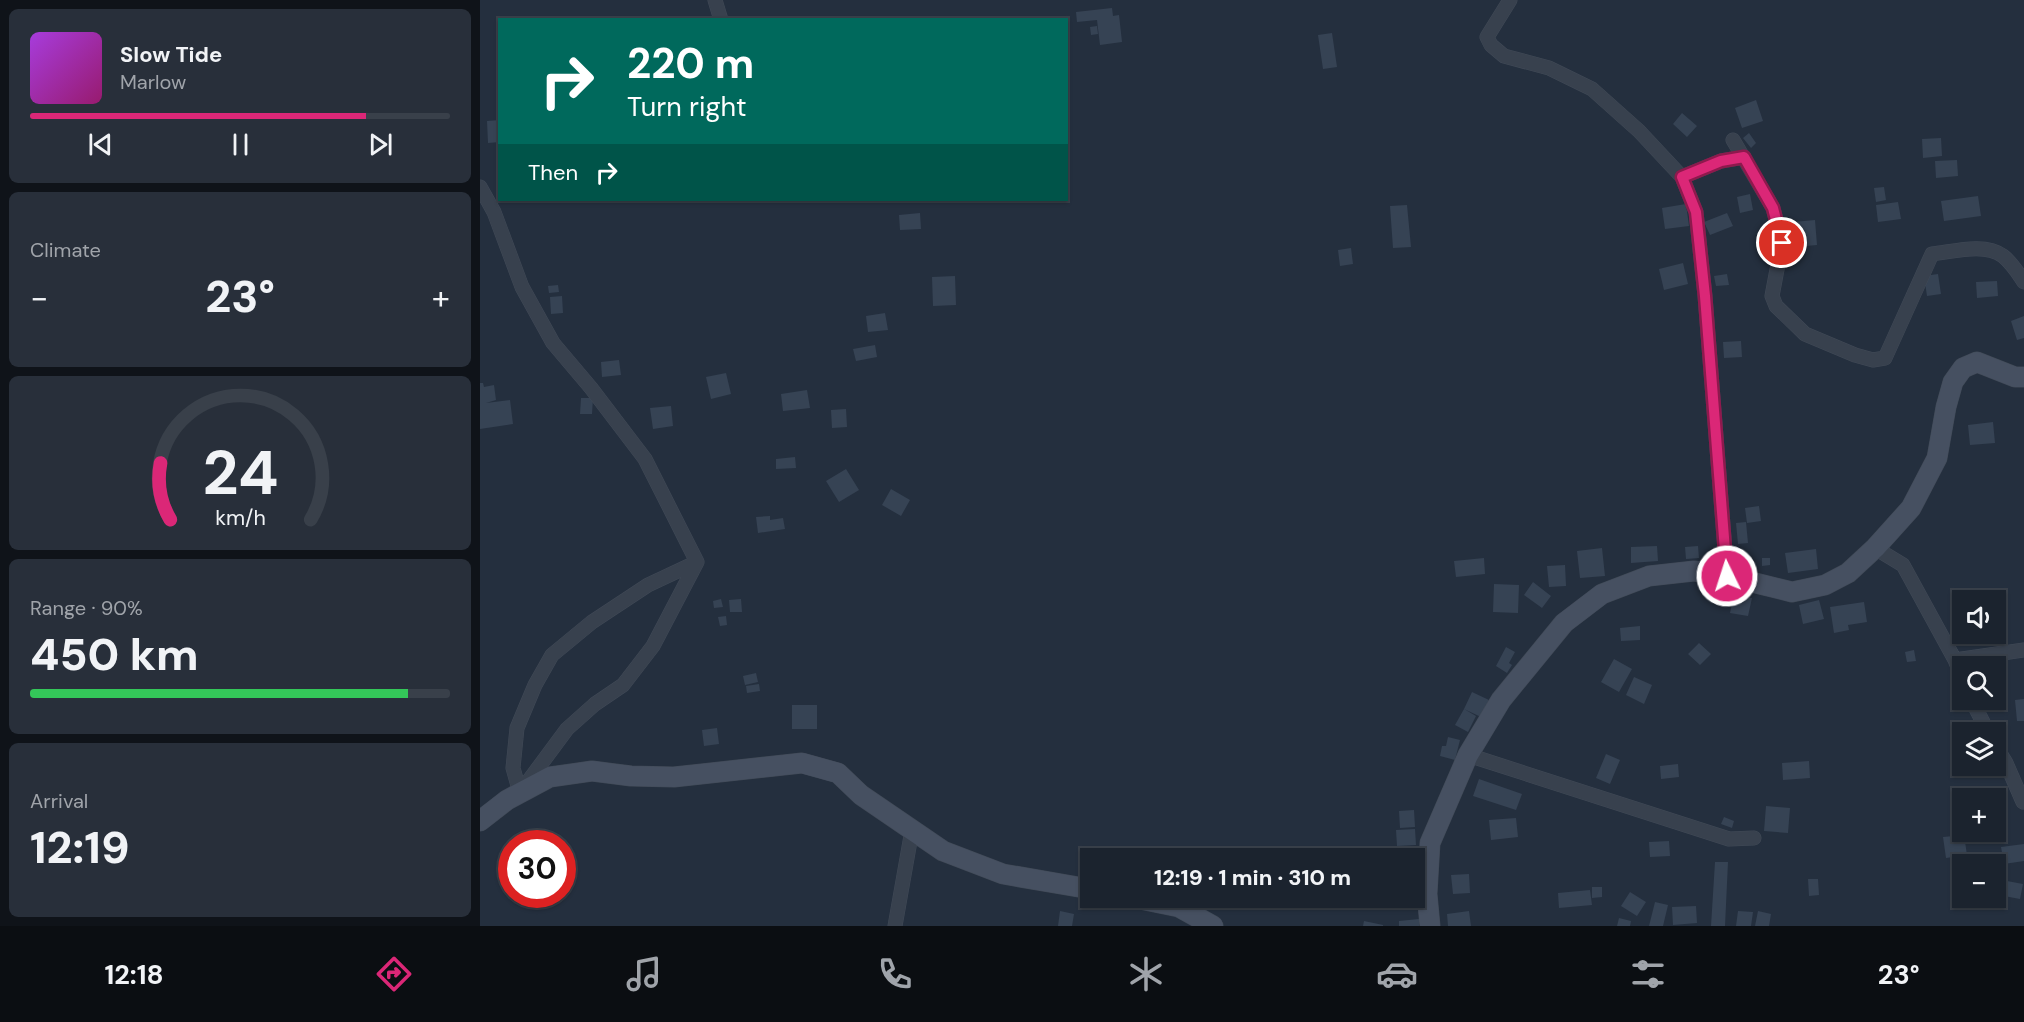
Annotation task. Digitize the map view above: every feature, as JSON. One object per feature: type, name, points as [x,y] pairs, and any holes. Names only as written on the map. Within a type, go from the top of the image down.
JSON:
[{"type":"main road","points":[[1430,926],[1427,894],[1430,843],[1468,755],[1501,700],[1564,623],[1602,594],[1649,576],[1694,571],[1727,576],[1792,592],[1825,585],[1848,573],[1875,548],[1911,508],[1937,458],[1953,382],[1963,368],[1977,362],[2015,377],[2024,377]]},
{"type":"main road","points":[[480,822],[507,800],[550,777],[592,771],[632,776],[674,777],[802,763],[838,773],[861,795],[943,851],[1003,874],[1080,887]]},
{"type":"main road","points":[[1181,908],[1214,926]]},
{"type":"street","points":[[715,0],[720,18]]},
{"type":"street","points":[[1510,0],[1487,37],[1491,45],[1504,56],[1549,68],[1592,89],[1639,131],[1682,177],[1696,212],[1705,296],[1727,576]]},
{"type":"street","points":[[1733,140],[1773,208],[1782,243],[1772,296],[1776,306],[1805,334],[1855,356],[1873,360],[1885,358],[1932,254],[1983,249],[2002,254],[2024,282]]},
{"type":"street","points":[[1682,177],[1721,161],[1744,157]]},
{"type":"street","points":[[480,187],[494,212],[522,287],[553,342],[645,459],[697,562]]},
{"type":"street","points":[[1875,548],[1903,565],[1953,656]]},
{"type":"street","points":[[520,793],[567,729],[595,704],[623,685],[653,646],[697,562]]},
{"type":"street","points":[[520,793],[513,768],[517,728],[535,685],[552,655],[592,622],[648,585],[697,562]]},
{"type":"street","points":[[1983,656],[2024,650]]},
{"type":"street","points":[[1468,755],[1729,839],[1754,838]]},
{"type":"street","points":[[2006,763],[2023,802]]},
{"type":"street","points":[[895,926],[912,830]]},
{"type":"building","points":[[1112,8],[1113,16],[1119,15],[1122,42],[1100,45],[1097,20],[1077,22],[1076,12]]},
{"type":"building","points":[[1097,26],[1098,34],[1091,35],[1090,27]]},
{"type":"building","points":[[1332,33],[1337,67],[1323,69],[1318,35]]},
{"type":"building","points":[[1756,100],[1763,121],[1742,128],[1735,108]]},
{"type":"building","points":[[1682,113],[1697,126],[1687,137],[1673,124]]},
{"type":"building","points":[[498,120],[498,142],[488,143],[487,121]]},
{"type":"building","points":[[1749,133],[1756,143],[1751,148],[1743,138]]},
{"type":"building","points":[[1941,138],[1942,156],[1923,158],[1922,139]]},
{"type":"building","points":[[1957,160],[1958,176],[1936,178],[1935,161]]},
{"type":"building","points":[[1884,187],[1886,200],[1876,202],[1874,188]]},
{"type":"building","points":[[1750,194],[1753,210],[1740,213],[1737,197]]},
{"type":"building","points":[[1978,196],[1981,216],[1944,221],[1941,201]]},
{"type":"building","points":[[1898,202],[1901,219],[1878,222],[1876,205]]},
{"type":"building","points":[[1686,204],[1689,226],[1665,229],[1662,208]]},
{"type":"building","points":[[1407,205],[1411,247],[1393,248],[1390,206]]},
{"type":"building","points":[[920,213],[921,229],[900,230],[899,215]]},
{"type":"building","points":[[1727,213],[1733,226],[1710,235],[1704,222]]},
{"type":"building","points":[[1815,220],[1817,245],[1795,247],[1793,222]]},
{"type":"building","points":[[1351,248],[1353,264],[1340,266],[1338,250]]},
{"type":"building","points":[[1683,263],[1688,284],[1664,290],[1659,269]]},
{"type":"building","points":[[1727,274],[1729,285],[1716,286],[1714,276]]},
{"type":"building","points":[[1938,274],[1941,294],[1927,296],[1924,276]]},
{"type":"building","points":[[955,276],[956,305],[933,306],[932,277]]},
{"type":"building","points":[[1997,281],[1998,296],[1977,298],[1976,282]]},
{"type":"building","points":[[558,285],[559,292],[549,293],[548,286]]},
{"type":"building","points":[[562,296],[563,313],[551,314],[550,297]]},
{"type":"building","points":[[885,313],[888,330],[868,332],[866,316]]},
{"type":"building","points":[[2024,316],[2024,338],[2017,340],[2011,321]]},
{"type":"building","points":[[1741,341],[1742,357],[1724,358],[1723,342]]},
{"type":"building","points":[[875,345],[877,357],[856,361],[853,349]]},
{"type":"building","points":[[619,360],[621,375],[602,377],[601,362]]},
{"type":"building","points":[[726,373],[731,394],[711,399],[706,377]]},
{"type":"building","points":[[480,383],[483,383],[484,387],[494,385],[496,400],[486,403],[510,400],[513,424],[480,429]]},
{"type":"building","points":[[807,390],[810,408],[783,411],[781,394]]},
{"type":"building","points":[[581,398],[593,398],[592,414],[580,414]]},
{"type":"building","points":[[671,406],[673,426],[653,429],[650,408]]},
{"type":"building","points":[[846,409],[847,427],[832,428],[831,410]]},
{"type":"building","points":[[1993,422],[1995,443],[1970,445],[1968,425]]},
{"type":"building","points":[[795,457],[796,468],[776,469],[776,459]]},
{"type":"building","points":[[846,469],[859,490],[839,502],[826,481]]},
{"type":"building","points":[[891,489],[910,500],[901,516],[882,505]]},
{"type":"building","points":[[1759,506],[1761,521],[1747,523],[1745,508]]},
{"type":"building","points":[[770,516],[770,520],[783,518],[785,529],[758,533],[756,517]]},
{"type":"building","points":[[1746,522],[1748,543],[1738,544],[1736,523]]},
{"type":"building","points":[[1657,546],[1658,561],[1631,563],[1631,547]]},
{"type":"building","points":[[1698,546],[1699,558],[1686,559],[1685,547]]},
{"type":"building","points":[[1602,548],[1605,576],[1580,578],[1577,551]]},
{"type":"building","points":[[1816,549],[1818,569],[1788,573],[1785,553]]},
{"type":"building","points":[[1484,558],[1485,574],[1456,577],[1454,561]]},
{"type":"building","points":[[1762,558],[1770,558],[1770,565],[1762,566]]},
{"type":"building","points":[[1565,565],[1566,586],[1549,587],[1547,566]]},
{"type":"building","points":[[1533,582],[1551,596],[1542,608],[1524,595]]},
{"type":"building","points":[[1494,584],[1519,585],[1518,613],[1493,612]]},
{"type":"building","points":[[1734,595],[1752,598],[1748,616],[1730,613]]},
{"type":"building","points":[[721,599],[723,607],[714,608],[713,601]]},
{"type":"building","points":[[741,599],[742,612],[730,612],[729,600]]},
{"type":"building","points":[[1819,600],[1824,619],[1803,624],[1799,605]]},
{"type":"building","points":[[1864,602],[1867,622],[1848,625],[1849,630],[1834,633],[1830,607]]},
{"type":"building","points":[[726,616],[727,625],[720,626],[718,617]]},
{"type":"building","points":[[1640,626],[1640,640],[1621,641],[1620,628]]},
{"type":"building","points":[[1699,643],[1711,654],[1700,665],[1688,654]]},
{"type":"building","points":[[1506,647],[1515,652],[1509,663],[1512,665],[1507,673],[1496,666]]},
{"type":"building","points":[[1914,650],[1916,661],[1907,662],[1905,652]]},
{"type":"building","points":[[1614,659],[1632,669],[1619,692],[1601,682]]},
{"type":"building","points":[[756,673],[758,682],[745,685],[743,676]]},
{"type":"building","points":[[1634,677],[1652,685],[1644,704],[1626,695]]},
{"type":"building","points":[[759,684],[760,691],[747,693],[746,686]]},
{"type":"building","points":[[1472,692],[1489,700],[1481,717],[1464,709]]},
{"type":"building","points":[[2024,699],[2024,721],[2017,721],[2015,700]]},
{"type":"building","points":[[792,705],[817,705],[817,729],[792,729]]},
{"type":"building","points":[[1464,709],[1476,716],[1468,732],[1455,725]]},
{"type":"building","points":[[717,728],[719,744],[704,746],[702,730]]},
{"type":"building","points":[[1448,737],[1460,740],[1455,760],[1440,756],[1442,746],[1446,746]]},
{"type":"building","points":[[1606,754],[1620,760],[1610,784],[1596,778]]},
{"type":"building","points":[[1809,761],[1810,778],[1783,780],[1782,763]]},
{"type":"building","points":[[1678,764],[1679,777],[1661,779],[1660,766]]},
{"type":"building","points":[[1479,779],[1522,794],[1516,810],[1473,796]]},
{"type":"building","points":[[1766,806],[1790,808],[1788,833],[1764,831]]},
{"type":"building","points":[[1414,810],[1415,827],[1400,828],[1399,811]]},
{"type":"building","points":[[1724,817],[1734,821],[1732,828],[1721,824]]},
{"type":"building","points":[[1516,818],[1518,837],[1491,840],[1489,820]]},
{"type":"building","points":[[1415,829],[1416,845],[1397,846],[1396,830]]},
{"type":"building","points":[[1952,836],[1952,842],[1965,842],[1967,854],[1952,854],[1952,857],[1946,858],[1943,837]]},
{"type":"building","points":[[1669,841],[1670,856],[1650,857],[1649,842]]},
{"type":"building","points":[[2024,844],[2024,861],[2006,864],[2006,854],[2002,854],[2001,847]]},
{"type":"building","points":[[1715,862],[1728,862],[1725,926],[1711,926]]},
{"type":"building","points":[[1469,874],[1470,893],[1453,894],[1451,875]]},
{"type":"building","points":[[1808,879],[1818,879],[1819,895],[1809,896]]},
{"type":"building","points":[[2007,881],[2023,884],[2020,899],[2006,896]]},
{"type":"building","points":[[1592,887],[1602,887],[1602,897],[1592,898]]},
{"type":"building","points":[[1590,890],[1592,905],[1559,908],[1558,893]]},
{"type":"building","points":[[1630,892],[1646,902],[1637,916],[1621,906]]},
{"type":"building","points":[[1655,902],[1668,905],[1663,926],[1649,926]]},
{"type":"building","points":[[1696,906],[1697,923],[1673,925],[1672,907]]},
{"type":"building","points":[[1060,911],[1074,914],[1072,926],[1058,926]]},
{"type":"building","points":[[1469,911],[1471,926],[1448,926],[1447,914]]},
{"type":"building","points":[[1738,911],[1753,912],[1751,926],[1736,926]]},
{"type":"building","points":[[1758,911],[1771,914],[1769,926],[1755,926]]},
{"type":"building","points":[[1619,918],[1631,921],[1630,926],[1617,926]]},
{"type":"building","points":[[1419,919],[1419,926],[1399,926],[1399,921]]},
{"type":"building","points":[[1364,921],[1383,925],[1383,926],[1363,926]]},
{"type":"route","points":[[1727,576],[1705,296],[1696,212],[1682,177],[1721,161],[1744,157],[1773,208],[1782,243]]}]
